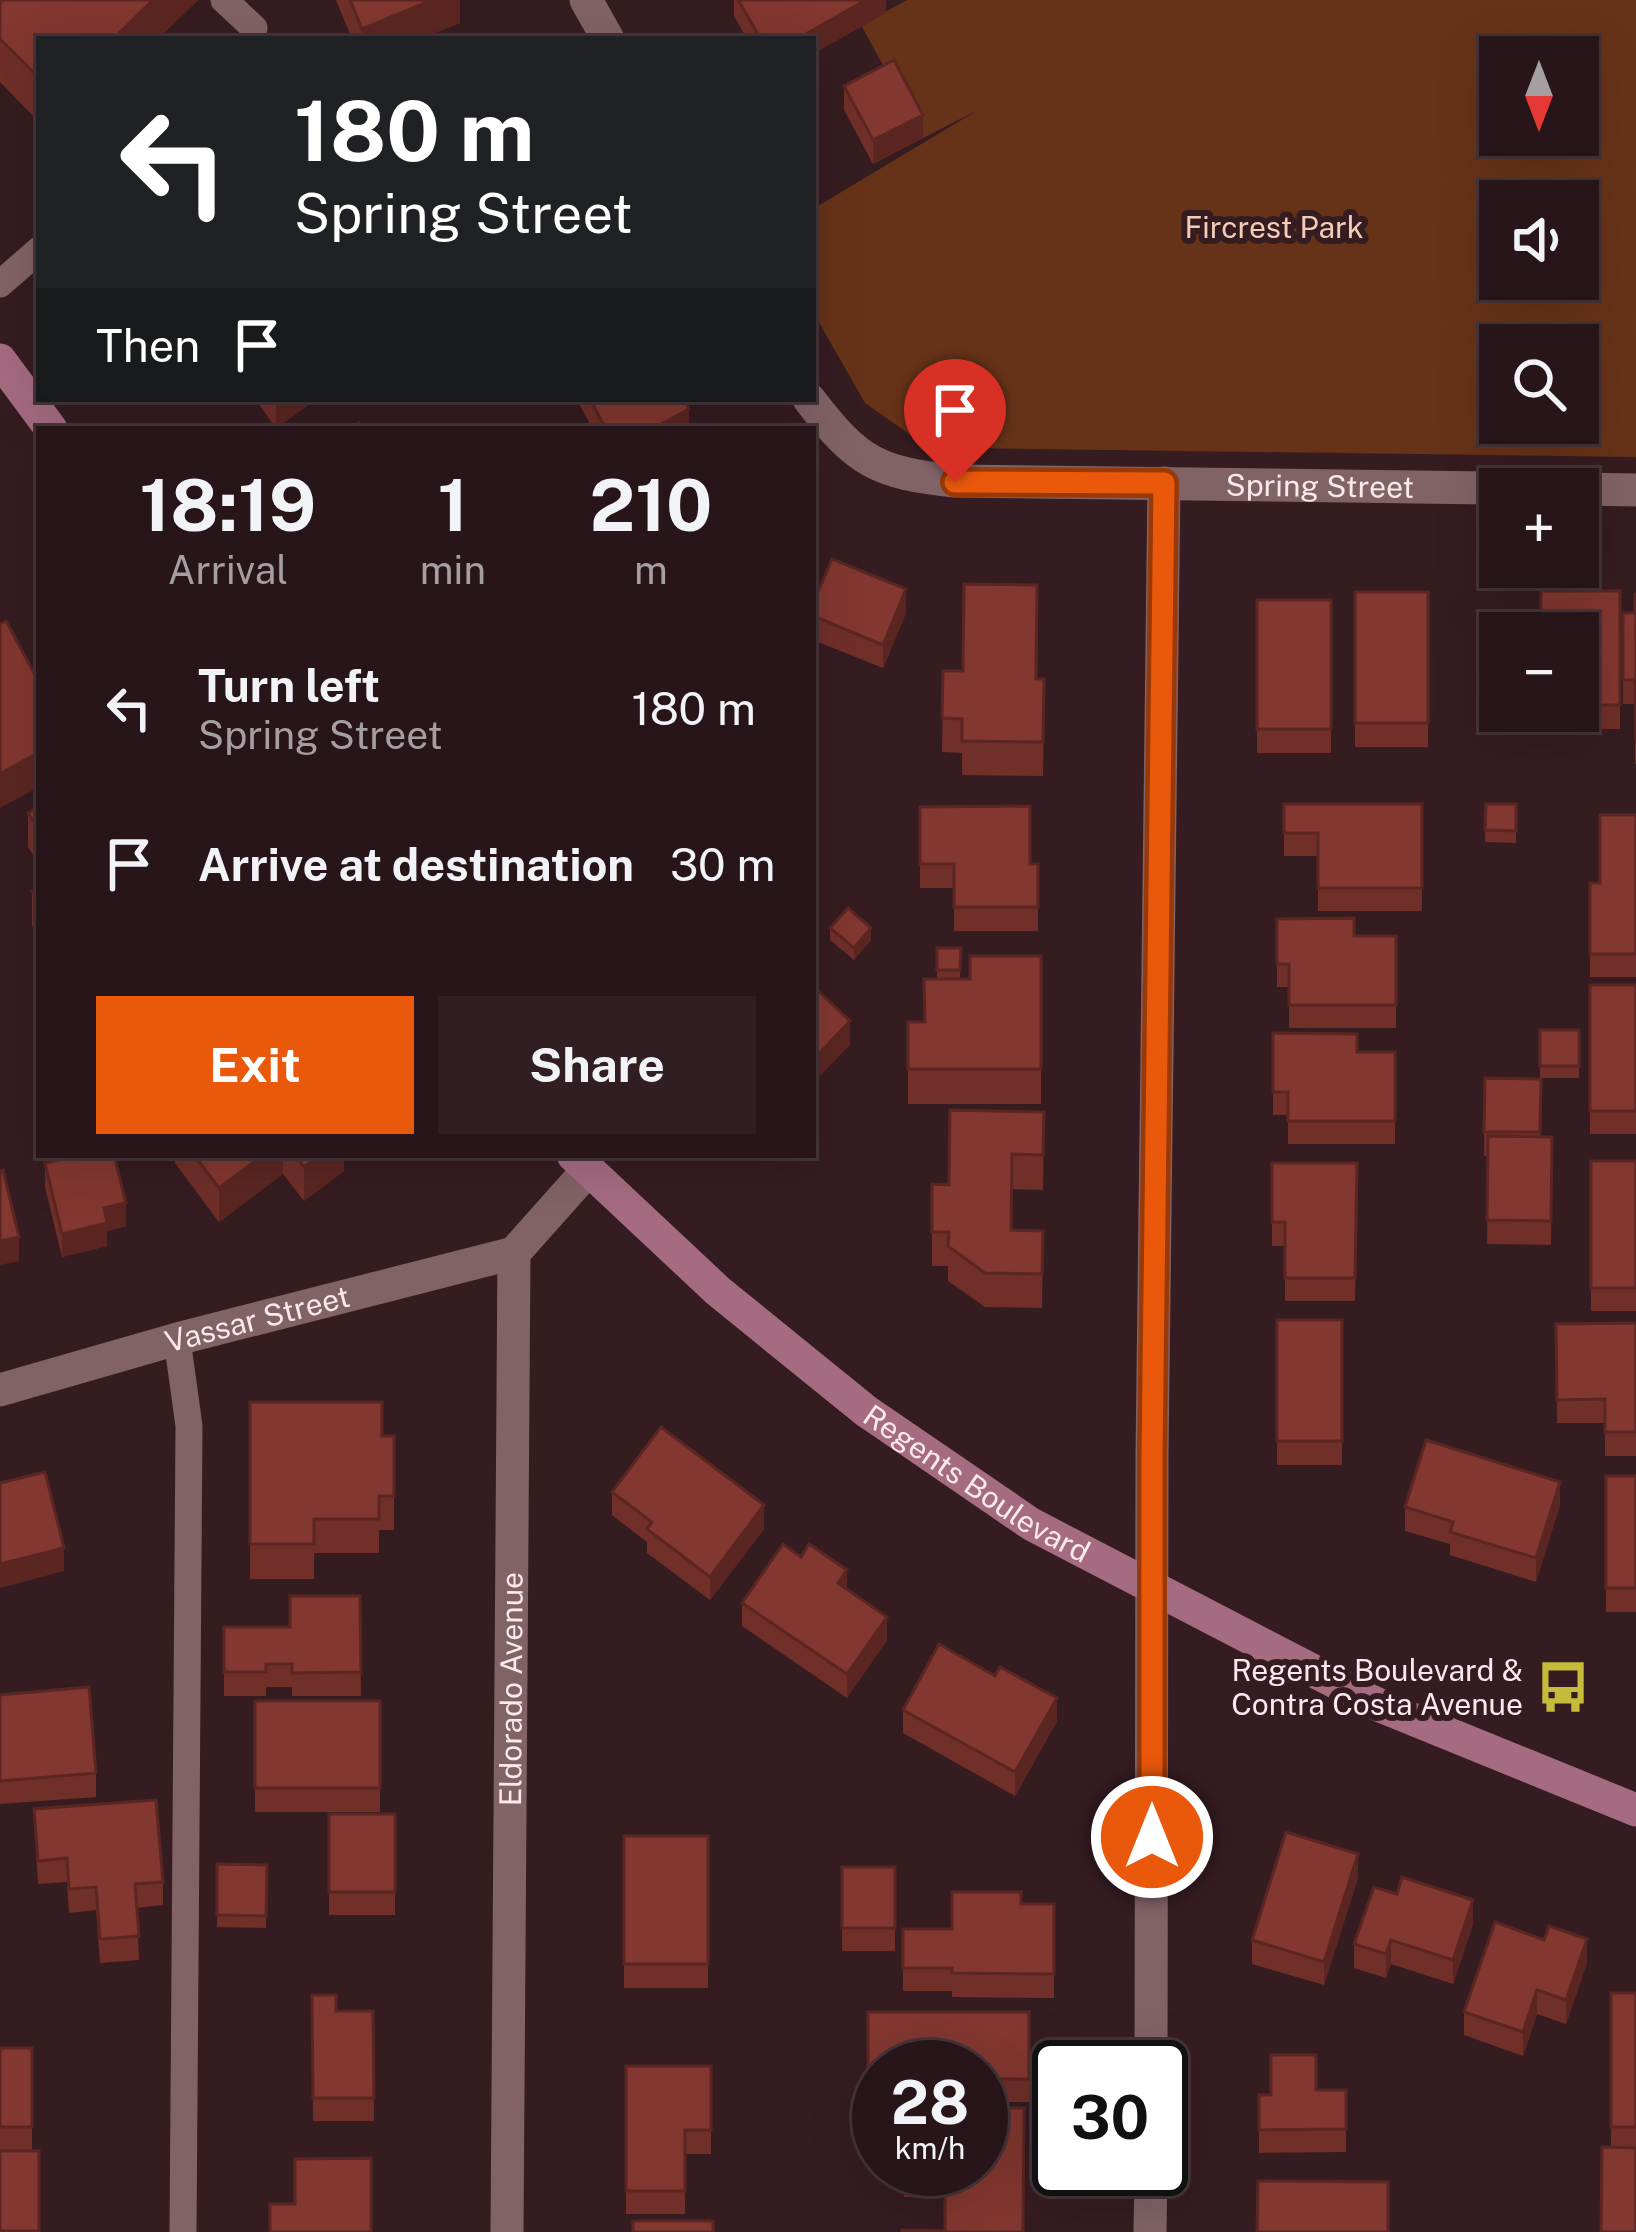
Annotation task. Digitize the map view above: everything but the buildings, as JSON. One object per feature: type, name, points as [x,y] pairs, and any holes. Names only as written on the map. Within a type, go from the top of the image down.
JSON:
[{"type":"main road","points":[[0,361],[49,426]]},
{"type":"main road","name":"Regents Boulevard","points":[[580,1163],[718,1292],[866,1411],[1031,1524],[1383,1707],[1636,1810]]},
{"type":"street","points":[[586,0],[606,36]]},
{"type":"street","name":"Spring Street","points":[[812,402],[855,453],[878,467],[908,476],[955,482],[1479,488]]},
{"type":"street","points":[[1151,2040],[1164,483]]},
{"type":"street","name":"Spring Street","points":[[1599,489],[1636,490]]},
{"type":"street","points":[[514,1253],[580,1163]]},
{"type":"street","name":"Vassar Street","points":[[0,1390],[514,1253]]},
{"type":"street","name":"Eldorado Avenue","points":[[507,2232],[514,1253]]},
{"type":"street","points":[[1150,2196],[1150,2232]]},
{"type":"lane","points":[[224,0],[254,28]]},
{"type":"lane","points":[[0,284],[36,253]]},
{"type":"lane","points":[[178,1339],[189,1426],[183,2232]]},
{"type":"green space","name":"Fircrest Park","points":[[907,0],[1636,0],[1636,457],[962,448],[912,436],[865,403],[816,317],[816,207],[978,110],[923,138],[861,25]]},
{"type":"place","name":"Regents Boulevard & Contra Costa Avenue","points":[[1563,1687]]},
{"type":"route","points":[[955,482],[1164,483],[1152,1837]]}]
